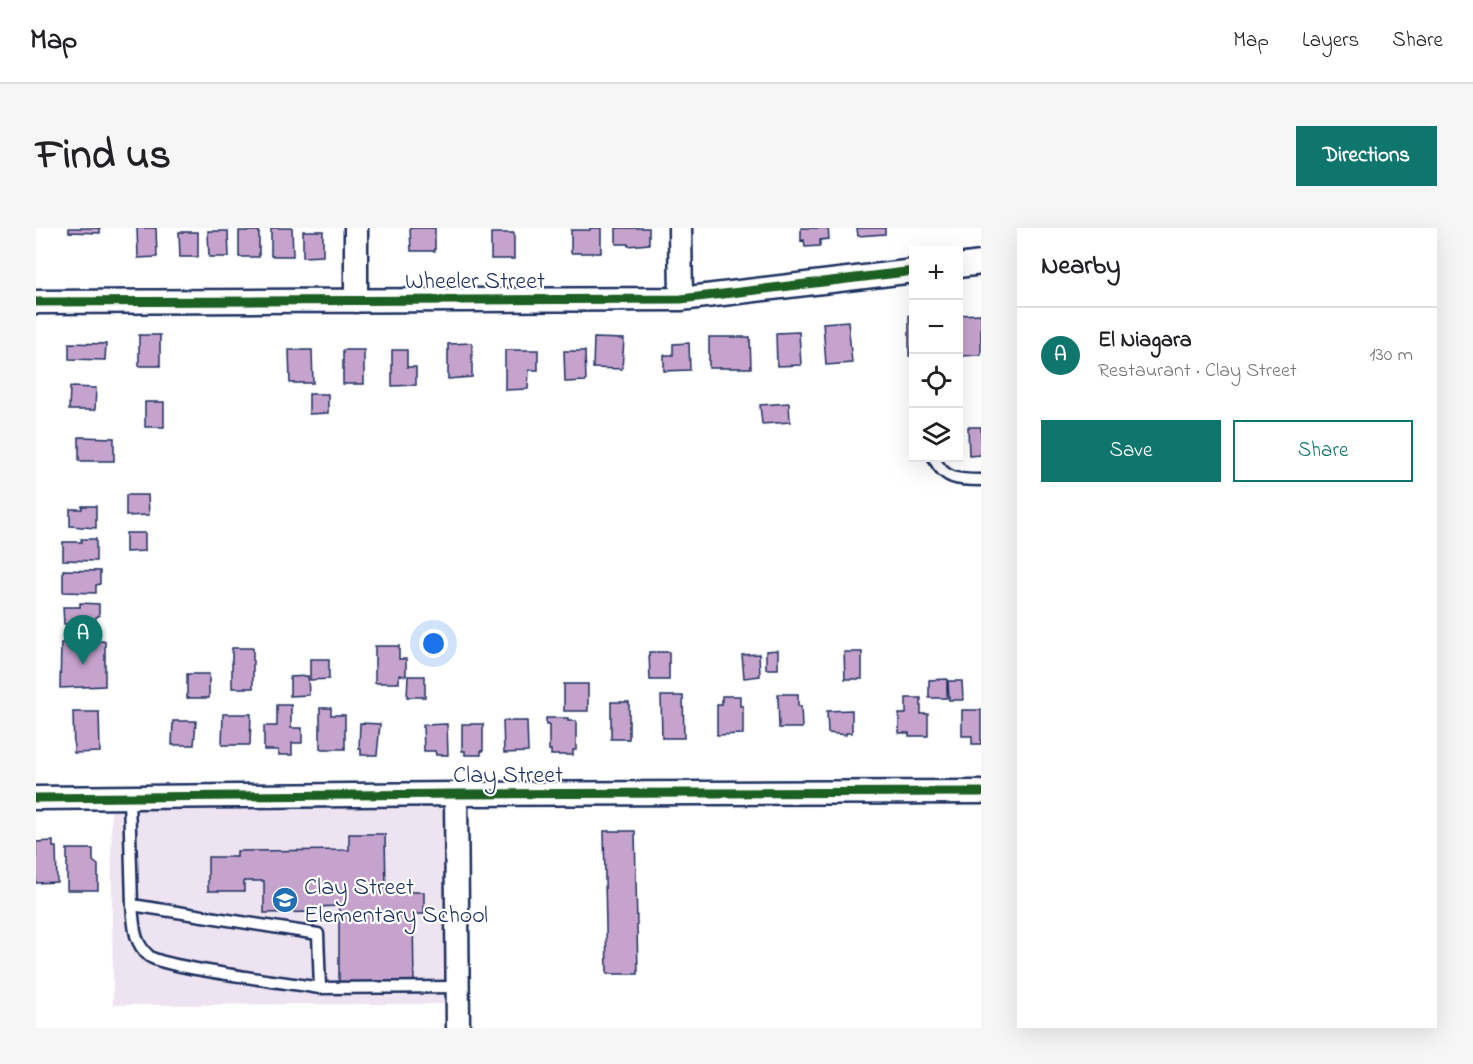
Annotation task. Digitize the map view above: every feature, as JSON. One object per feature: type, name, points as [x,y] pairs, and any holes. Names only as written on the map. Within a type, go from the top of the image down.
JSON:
[{"type":"street","points":[[356,228],[356,301]]},
{"type":"street","points":[[680,228],[681,299]]},
{"type":"street","points":[[963,265],[981,263]]},
{"type":"street","name":"Wheeler Street","points":[[36,302],[681,299],[909,272]]},
{"type":"street","name":"Clay Street","points":[[36,798],[981,792]]},
{"type":"street","points":[[456,794],[458,1028]]},
{"type":"lane","points":[[936,462],[949,477],[981,480]]},
{"type":"lane","points":[[129,798],[132,905],[136,940],[150,957],[178,965],[320,987],[458,987]]},
{"type":"lane","points":[[132,905],[318,934],[320,987]]},
{"type":"shaded area","name":"Clay Street Elementary School","points":[[456,794],[458,1004],[113,1005],[111,798]]},
{"type":"building","points":[[69,228],[100,228],[100,233],[69,232]]},
{"type":"building","points":[[137,228],[156,228],[157,257],[138,258]]},
{"type":"building","points":[[271,228],[292,228],[293,256],[271,256]]},
{"type":"building","points":[[410,228],[435,228],[435,251],[411,251]]},
{"type":"building","points":[[590,228],[601,228],[601,253],[571,253],[571,230],[590,230]]},
{"type":"building","points":[[616,228],[649,228],[649,244],[628,246],[628,244],[616,244]]},
{"type":"building","points":[[801,228],[828,228],[829,239],[820,240],[820,246],[805,247],[804,240],[801,241]]},
{"type":"building","points":[[857,228],[885,228],[885,234],[858,236]]},
{"type":"building","points":[[208,231],[228,231],[229,257],[209,257]]},
{"type":"building","points":[[239,231],[259,231],[259,257],[239,257]]},
{"type":"building","points":[[303,231],[323,231],[323,256],[303,257]]},
{"type":"building","points":[[179,232],[198,232],[198,257],[180,257]]},
{"type":"building","points":[[491,233],[514,233],[514,259],[491,259]]},
{"type":"building","points":[[981,314],[981,355],[963,356],[963,315]]},
{"type":"building","points":[[848,321],[852,363],[826,365],[823,323]]},
{"type":"building","points":[[799,332],[801,365],[777,366],[776,333]]},
{"type":"building","points":[[139,335],[160,335],[160,366],[139,366]]},
{"type":"building","points":[[709,337],[750,337],[751,368],[709,368]]},
{"type":"building","points":[[594,338],[624,339],[622,369],[593,368]]},
{"type":"building","points":[[69,343],[106,344],[105,360],[69,359]]},
{"type":"building","points":[[472,343],[472,377],[448,379],[448,344]]},
{"type":"building","points":[[689,343],[690,370],[664,371],[664,355],[673,355],[673,344]]},
{"type":"building","points":[[289,350],[312,350],[313,383],[290,383]]},
{"type":"building","points":[[343,350],[364,350],[364,384],[343,384]]},
{"type":"building","points":[[392,350],[407,350],[407,367],[416,367],[416,385],[392,386]]},
{"type":"building","points":[[505,350],[538,350],[538,370],[529,370],[528,389],[505,390]]},
{"type":"building","points":[[564,351],[585,351],[586,381],[565,382]]},
{"type":"building","points":[[70,387],[96,388],[95,410],[69,410]]},
{"type":"building","points":[[309,394],[328,394],[328,413],[309,414]]},
{"type":"building","points":[[145,402],[164,402],[164,427],[145,427]]},
{"type":"building","points":[[789,403],[790,422],[762,424],[760,405]]},
{"type":"building","points":[[968,427],[981,427],[981,455],[969,456]]},
{"type":"building","points":[[79,437],[114,438],[114,461],[79,461]]},
{"type":"building","points":[[126,495],[148,495],[149,515],[126,516]]},
{"type":"building","points":[[82,506],[96,506],[96,528],[70,526],[70,509],[82,509]]},
{"type":"building","points":[[126,533],[145,533],[145,551],[126,552]]},
{"type":"building","points":[[81,539],[96,539],[96,561],[63,560],[63,542],[82,542]]},
{"type":"building","points":[[63,570],[100,571],[100,584],[96,585],[96,593],[63,592]]},
{"type":"building","points":[[80,603],[99,604],[99,616],[96,617],[95,626],[64,624],[63,607],[80,607]]},
{"type":"building","points":[[105,641],[105,686],[60,688],[61,643]]},
{"type":"building","points":[[375,646],[399,646],[399,659],[406,659],[406,676],[399,675],[399,683],[375,683]]},
{"type":"building","points":[[232,648],[253,648],[253,688],[232,688]]},
{"type":"building","points":[[778,650],[778,669],[766,669],[766,651]]},
{"type":"building","points":[[649,652],[669,652],[669,680],[650,680]]},
{"type":"building","points":[[844,652],[862,652],[862,679],[845,679]]},
{"type":"building","points":[[759,654],[760,676],[744,678],[742,655]]},
{"type":"building","points":[[310,659],[329,659],[329,679],[310,680]]},
{"type":"building","points":[[187,674],[209,674],[209,698],[187,698]]},
{"type":"building","points":[[308,676],[309,695],[290,696],[290,677]]},
{"type":"building","points":[[408,676],[425,676],[425,697],[407,697]]},
{"type":"building","points":[[947,679],[947,698],[929,698],[929,680]]},
{"type":"building","points":[[948,681],[962,681],[963,700],[949,700]]},
{"type":"building","points":[[564,684],[588,684],[588,711],[564,711]]},
{"type":"building","points":[[778,694],[798,694],[802,728],[779,728]]},
{"type":"building","points":[[661,696],[683,696],[684,738],[662,738]]},
{"type":"building","points":[[722,696],[740,696],[740,706],[743,706],[743,734],[717,735],[717,705],[722,705]]},
{"type":"building","points":[[906,698],[921,698],[921,714],[928,714],[928,736],[909,736],[909,733],[899,733],[899,714],[906,714]]},
{"type":"building","points":[[611,702],[629,702],[629,739],[611,739]]},
{"type":"building","points":[[277,705],[291,705],[291,728],[302,728],[302,743],[292,743],[292,755],[278,755],[278,750],[264,750],[264,726],[277,726]]},
{"type":"building","points":[[320,708],[331,708],[331,715],[345,715],[345,749],[320,749]]},
{"type":"building","points":[[852,710],[852,733],[846,733],[846,735],[828,733],[827,711]]},
{"type":"building","points":[[962,710],[981,710],[981,744],[972,744],[972,736],[962,736]]},
{"type":"building","points":[[73,712],[99,712],[100,752],[74,753]]},
{"type":"building","points":[[223,714],[251,714],[250,745],[222,745]]},
{"type":"building","points":[[546,718],[568,718],[568,721],[576,721],[576,750],[573,750],[573,755],[551,755],[549,725],[546,725]]},
{"type":"building","points":[[173,721],[196,721],[194,745],[172,745]]},
{"type":"building","points":[[503,721],[527,721],[528,752],[504,753]]},
{"type":"building","points":[[360,723],[380,724],[377,755],[361,755],[361,749],[359,749]]},
{"type":"building","points":[[447,724],[448,755],[436,755],[435,751],[424,751],[423,725]]},
{"type":"building","points":[[462,724],[483,724],[481,755],[465,755],[465,751],[462,751]]},
{"type":"building","points":[[604,831],[635,831],[638,974],[607,974]]},
{"type":"building","points":[[349,834],[385,834],[386,892],[424,892],[424,914],[413,914],[414,985],[339,985],[339,906],[314,907],[314,912],[264,913],[264,881],[244,881],[244,891],[208,891],[208,857],[237,857],[237,851],[349,850]]},
{"type":"building","points":[[53,841],[53,847],[56,847],[57,882],[36,883],[36,842]]},
{"type":"building","points":[[67,849],[93,849],[93,861],[98,865],[98,890],[67,890]]},
{"type":"cycle path","points":[[36,302],[681,299],[909,272]]},
{"type":"cycle path","points":[[36,798],[981,792]]},
{"type":"place","name":"El Niagara","points":[[83,665]]},
{"type":"place","name":"Clay Street Elementary School","points":[[285,900]]}]
